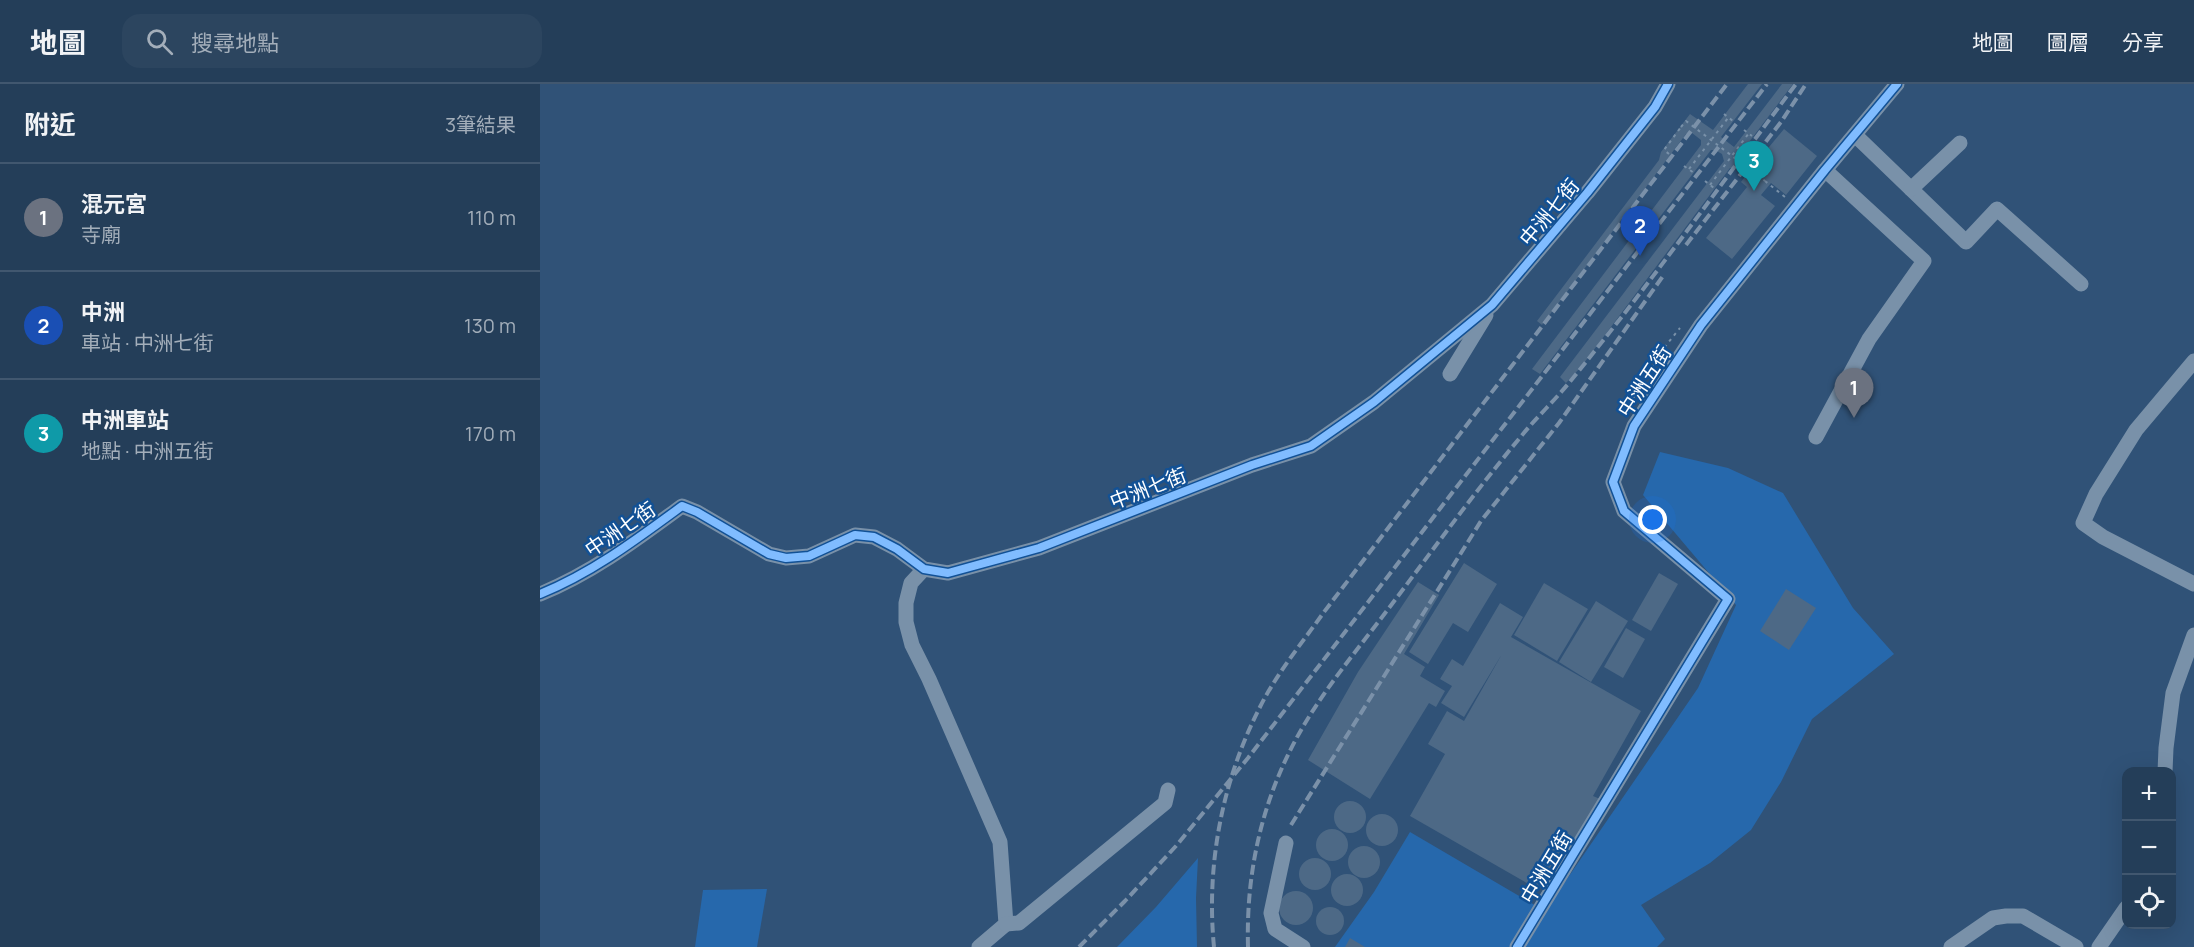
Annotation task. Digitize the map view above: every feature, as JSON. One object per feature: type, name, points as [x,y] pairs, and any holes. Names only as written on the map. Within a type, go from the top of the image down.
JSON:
[{"type":"street","name":"中洲七街","points":[[540,594],[568,583],[619,552],[682,506],[697,512],[769,554],[786,558],[809,555],[855,535],[874,537],[897,549],[924,569],[948,573],[1039,548],[1252,465],[1311,446],[1374,402],[1492,305],[1587,193],[1655,107],[1668,84]]},
{"type":"street","name":"中洲五街","points":[[1517,947],[1728,599],[1624,511],[1613,483],[1634,426],[1701,325],[1897,84]]},
{"type":"street","points":[[1855,135],[1966,242],[1997,209],[2081,284]]},
{"type":"street","points":[[1911,189],[1960,143]]},
{"type":"street","points":[[1816,437],[1869,339],[1924,261],[1825,170]]},
{"type":"street","points":[[1450,374],[1492,305]]},
{"type":"street","points":[[2194,361],[2136,430],[2096,494],[2083,523],[2103,537],[2194,584]]},
{"type":"street","points":[[924,569],[911,583],[906,603],[906,622],[912,645],[934,689],[1000,842],[1005,924]]},
{"type":"street","points":[[2165,767],[2174,693],[2194,635]]},
{"type":"street","points":[[979,947],[1005,924],[1019,923],[1165,803],[1168,790]]},
{"type":"street","points":[[1286,843],[1271,913],[1275,929],[1302,947]]},
{"type":"street","points":[[2099,947],[2122,915]]},
{"type":"street","points":[[1951,947],[1993,918],[2006,916],[2023,916],[2076,947]]},
{"type":"path","points":[[1724,114],[1733,121]]},
{"type":"path","points":[[1689,169],[1728,117]]},
{"type":"path","points":[[1670,154],[1664,150],[1686,121],[1782,195]]},
{"type":"path","points":[[1744,130],[1752,136]]},
{"type":"path","points":[[1710,185],[1749,133]]},
{"type":"path","points":[[1684,166],[1694,173]]},
{"type":"path","points":[[1705,181],[1714,188]]},
{"type":"shaded area","points":[[1660,452],[1728,468],[1783,493],[1853,608],[1894,654],[1812,719],[1781,782],[1751,830],[1710,863],[1641,905],[1665,939],[1657,947],[1335,947],[1374,892],[1410,832],[1545,911],[1698,688],[1736,605],[1643,495]]},
{"type":"shaded area","points":[[1198,858],[1197,947],[1117,947],[1156,907]]},
{"type":"shaded area","points":[[767,889],[757,947],[695,947],[703,890]]},
{"type":"building","points":[[1748,84],[1762,84],[1721,137],[1734,147],[1782,84],[1793,84],[1740,154],[1755,164],[1784,129],[1817,156],[1786,195],[1771,183],[1761,195],[1775,206],[1732,259],[1706,238],[1747,187],[1741,182],[1747,174],[1738,168],[1730,168],[1581,367],[1566,383],[1560,377],[1724,161],[1722,154],[1711,150],[1540,374],[1532,369],[1701,145],[1701,140],[1692,133],[1686,134],[1542,325],[1537,321],[1659,160],[1661,152],[1690,114],[1713,130]]},
{"type":"building","points":[[1464,563],[1497,584],[1468,632],[1453,623],[1428,664],[1409,652]]},
{"type":"building","points":[[1659,573],[1678,584],[1651,631],[1632,620]]},
{"type":"building","points":[[1418,582],[1439,595],[1404,654],[1425,667],[1420,676],[1445,691],[1436,707],[1429,703],[1370,799],[1308,760],[1358,672]]},
{"type":"building","points":[[1544,583],[1588,609],[1557,661],[1514,635]]},
{"type":"building","points":[[1786,589],[1816,608],[1789,650],[1760,631]]},
{"type":"building","points":[[1596,601],[1628,621],[1591,682],[1559,662]]},
{"type":"building","points":[[1500,603],[1523,617],[1511,637],[1641,711],[1593,796],[1600,799],[1573,845],[1567,842],[1539,890],[1410,816],[1445,754],[1428,744],[1447,711],[1464,721],[1502,654],[1464,717],[1441,703],[1452,686],[1440,679],[1452,659],[1463,666]]},
{"type":"building","points":[[1626,628],[1645,639],[1623,678],[1604,667]]},
{"type":"building","points":[[1350,801],[1361,806],[1366,817],[1361,828],[1350,833],[1339,828],[1334,817],[1339,806]]},
{"type":"building","points":[[1382,814],[1393,819],[1398,830],[1393,841],[1382,846],[1371,841],[1366,830],[1371,819]]},
{"type":"building","points":[[1332,829],[1343,834],[1348,845],[1343,856],[1332,861],[1321,856],[1316,845],[1321,834]]},
{"type":"building","points":[[1364,846],[1375,851],[1380,862],[1375,873],[1364,878],[1353,873],[1348,862],[1353,851]]},
{"type":"building","points":[[1315,858],[1326,863],[1331,874],[1326,885],[1315,890],[1304,885],[1299,874],[1304,863]]},
{"type":"building","points":[[1347,874],[1358,879],[1363,890],[1358,901],[1347,906],[1336,901],[1331,890],[1336,879]]},
{"type":"building","points":[[1296,891],[1308,896],[1313,908],[1308,920],[1296,925],[1284,920],[1279,908],[1284,896]]},
{"type":"building","points":[[1330,907],[1340,911],[1344,921],[1340,931],[1330,935],[1320,931],[1316,921],[1320,911]]},
{"type":"building","points":[[1350,938],[1365,947],[1345,947]]},
{"type":"railway","points":[[1214,947],[1212,885],[1220,824],[1236,764],[1267,694],[1324,612],[1727,84]]},
{"type":"railway","points":[[1079,947],[1176,846],[1248,758],[1767,84]]},
{"type":"railway","points":[[1248,947],[1253,867],[1265,815],[1283,765],[1316,705],[1489,476],[1568,384],[1627,310],[1796,84]]},
{"type":"railway","points":[[1686,245],[1781,122],[1806,84]]},
{"type":"railway","points":[[1291,825],[1481,521],[1559,423],[1663,276]]},
{"type":"cycle path","points":[[540,594],[596,566],[682,506],[697,512],[769,554],[786,558],[809,556],[855,535],[874,537],[897,549],[924,569],[948,573],[1039,548],[1252,465],[1311,446],[1374,402],[1492,305],[1587,193],[1655,107],[1668,84]]},
{"type":"cycle path","points":[[1517,947],[1728,599],[1624,511],[1613,482],[1634,426],[1701,325],[1897,84]]},
{"type":"place","name":"中洲車站","points":[[1754,191]]},
{"type":"place","name":"中洲","points":[[1640,256]]},
{"type":"place","name":"混元宮","points":[[1854,418]]}]
